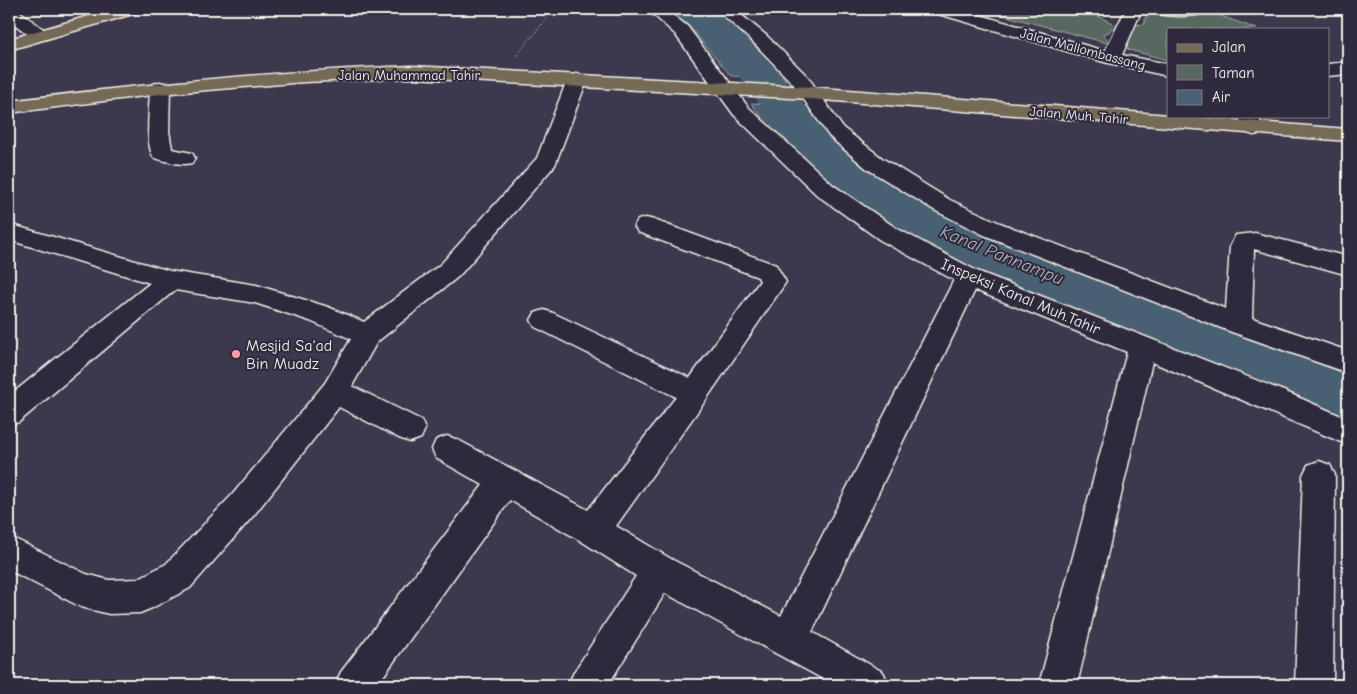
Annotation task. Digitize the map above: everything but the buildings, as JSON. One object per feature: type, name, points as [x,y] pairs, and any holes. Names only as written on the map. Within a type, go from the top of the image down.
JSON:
[{"type":"main road","points":[[9,45],[130,9]]},
{"type":"main road","name":"Jalan Muhammad Tahir","points":[[9,107],[160,88],[367,73],[412,72],[810,93]]},
{"type":"main road","name":"Jalan Muh. Tahir","points":[[810,93],[1167,116]]},
{"type":"main road","name":"Jalan Muh. Tahir","points":[[1190,118],[1251,122],[1348,135]]},
{"type":"street","name":"Inspeksi Kanal Muh.Tahir","points":[[655,9],[681,30],[735,89],[740,111],[825,190],[888,234],[968,276],[1276,400],[1348,432]]},
{"type":"street","points":[[724,9],[761,40],[810,93],[836,132],[874,163],[942,205],[992,229],[1238,324],[1348,362]]},
{"type":"street","name":"Jalan Mallombassang","points":[[941,9],[1111,58],[1167,70]]},
{"type":"street","points":[[1111,58],[1134,9]]},
{"type":"street","points":[[1160,9],[1187,11],[1201,9]]},
{"type":"street","points":[[9,12],[40,35]]},
{"type":"street","points":[[1330,70],[1348,68]]},
{"type":"street","points":[[9,552],[82,590],[109,597],[140,596],[178,576],[242,505],[334,391],[367,335],[450,270],[520,194],[547,160],[577,80]]},
{"type":"street","points":[[160,88],[159,131],[162,153],[184,158]]},
{"type":"street","points":[[593,530],[771,287],[772,277],[767,271],[646,226]]},
{"type":"street","points":[[9,232],[170,280],[256,294],[319,314],[367,335]]},
{"type":"street","points":[[1238,324],[1242,246],[1245,241],[1255,241],[1348,266]]},
{"type":"street","points":[[789,639],[968,276]]},
{"type":"street","points":[[9,413],[170,280]]},
{"type":"street","points":[[544,320],[695,393]]},
{"type":"street","points":[[1058,685],[1142,347]]},
{"type":"street","points":[[334,391],[410,428]]},
{"type":"street","points":[[447,449],[593,530],[659,571],[789,639],[870,685]]},
{"type":"street","points":[[1314,685],[1319,475]]},
{"type":"street","points":[[354,685],[505,481]]},
{"type":"street","points":[[587,685],[659,571]]},
{"type":"path","points":[[499,77],[554,9]]},
{"type":"green space","points":[[1093,9],[1096,15],[1114,24],[1109,32],[1103,34],[1111,44],[999,14],[995,10]]},
{"type":"green space","points":[[1210,12],[1254,28],[1167,28],[1167,60],[1129,50],[1126,47],[1133,25],[1145,24],[1145,18],[1148,14],[1192,16]]},
{"type":"water","points":[[667,9],[719,9],[737,23],[762,56],[786,80],[731,76],[690,27]]},
{"type":"water","points":[[751,103],[808,106],[849,150],[882,176],[932,208],[1348,370],[1348,418],[963,265],[859,209],[772,131]]},
{"type":"waterway","name":"Kanal Pannampu","points":[[692,9],[750,64],[807,136],[838,162]]},
{"type":"place","name":"Mesjid Sa'ad Bin Muadz","points":[[236,354]]}]
